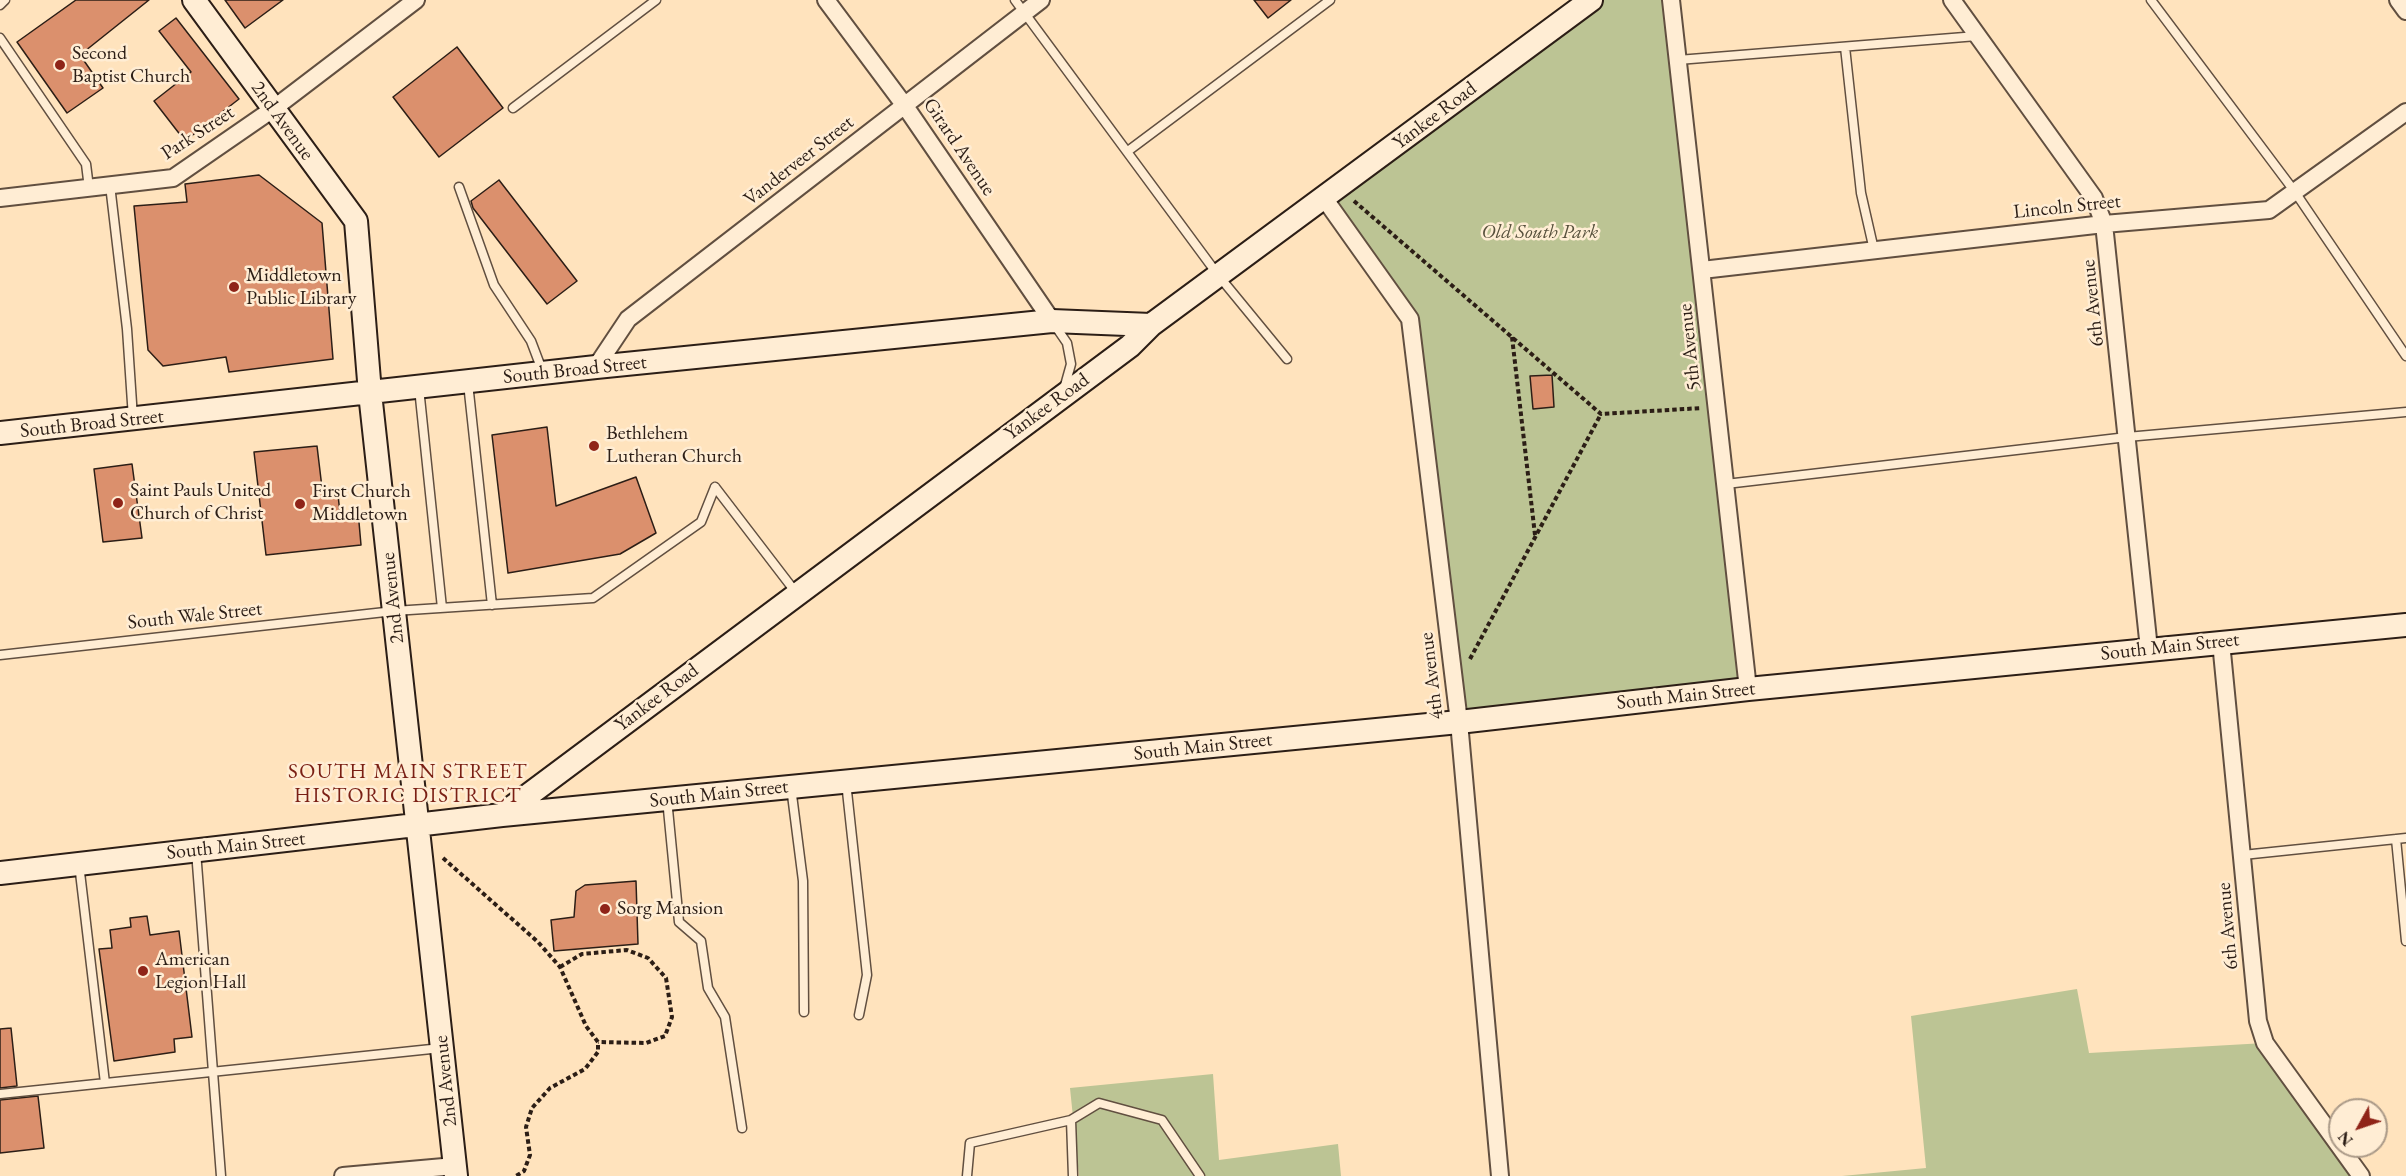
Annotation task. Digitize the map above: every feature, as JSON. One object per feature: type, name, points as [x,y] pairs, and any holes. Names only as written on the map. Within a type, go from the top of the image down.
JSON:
[{"type":"street","name":"2nd Avenue","points":[[194,0],[356,221],[370,393],[456,1171]]},
{"type":"street","name":"Park Street","points":[[0,198],[173,178],[273,109],[416,0]]},
{"type":"street","name":"Girard Avenue","points":[[826,0],[905,106],[1052,321]]},
{"type":"street","name":"Vanderveer Street","points":[[596,367],[628,319],[905,106],[1019,6],[1041,0]]},
{"type":"street","name":"Yankee Road","points":[[502,815],[1130,346],[1151,325],[1591,0]]},
{"type":"street","name":"5th Avenue","points":[[1671,0],[1748,689]]},
{"type":"street","name":"6th Avenue","points":[[1952,0],[2094,198],[2104,224],[2149,649]]},
{"type":"street","points":[[2398,0],[2406,11]]},
{"type":"street","name":"Lincoln Street","points":[[1702,270],[2104,224],[2269,210],[2406,112]]},
{"type":"street","name":"4th Avenue","points":[[1324,198],[1410,320],[1459,722],[1500,1176]]},
{"type":"street","name":"South Broad Street","points":[[0,434],[596,367],[1052,321],[1151,325]]},
{"type":"street","name":"South Main Street","points":[[0,873],[502,815],[1459,722],[1748,689],[2406,625]]},
{"type":"street","name":"6th Avenue","points":[[2221,642],[2258,1021],[2265,1043],[2361,1176]]},
{"type":"street","points":[[343,1176],[456,1171]]},
{"type":"lane","points":[[0,5],[5,0]]},
{"type":"lane","points":[[513,108],[656,0]]},
{"type":"lane","points":[[1128,151],[1330,0]]},
{"type":"lane","points":[[2151,0],[2295,192],[2406,356]]},
{"type":"lane","points":[[1019,6],[1218,275],[1287,359]]},
{"type":"lane","points":[[1678,60],[1977,36]]},
{"type":"lane","points":[[0,38],[86,164],[89,188]]},
{"type":"lane","points":[[1845,47],[1861,194],[1874,250]]},
{"type":"lane","points":[[110,185],[127,329],[133,419]]},
{"type":"lane","points":[[459,187],[494,285],[531,341],[543,373]]},
{"type":"lane","points":[[1052,321],[1067,343],[1071,364],[1062,395]]},
{"type":"lane","points":[[468,382],[492,605]]},
{"type":"lane","points":[[419,388],[442,608]]},
{"type":"lane","points":[[1726,484],[2127,437],[2406,412]]},
{"type":"lane","name":"South Wale Street","points":[[0,655],[394,610],[593,598],[700,522],[715,487],[797,594]]},
{"type":"lane","points":[[846,782],[867,975],[859,1015]]},
{"type":"lane","points":[[791,787],[803,881],[804,1012]]},
{"type":"lane","points":[[667,799],[679,922],[701,941],[708,988],[725,1017],[742,1128]]},
{"type":"lane","points":[[2243,855],[2406,838]]},
{"type":"lane","points":[[2396,839],[2406,941]]},
{"type":"lane","points":[[196,851],[220,1176]]},
{"type":"lane","points":[[79,864],[105,1083]]},
{"type":"lane","points":[[0,1094],[442,1048]]},
{"type":"lane","points":[[967,1176],[970,1143],[1071,1120],[1099,1103],[1162,1120],[1200,1176]]},
{"type":"lane","points":[[1071,1120],[1073,1176]]},
{"type":"path","points":[[1324,198],[1356,202],[1601,414],[1718,407]]},
{"type":"path","points":[[1512,337],[1535,536]]},
{"type":"path","points":[[1469,666],[1471,654],[1601,414]]},
{"type":"path","points":[[443,858],[538,942],[560,967],[586,1026],[598,1042],[598,1052],[585,1069],[550,1088],[532,1108],[526,1127],[530,1155],[524,1171],[516,1176]]},
{"type":"path","points":[[560,967],[582,954],[627,950],[648,958],[666,978],[672,1017],[665,1036],[646,1043],[598,1042]]},
{"type":"green space","name":"Old South Park","points":[[1591,0],[1671,0],[1748,689],[1459,722],[1410,320],[1324,198]]},
{"type":"green space","points":[[2077,989],[2089,1053],[2265,1043],[2328,1130],[2328,1158],[2348,1158],[2361,1176],[1842,1176],[1926,1168],[1911,1016]]},
{"type":"green space","points":[[1213,1074],[1219,1160],[1338,1144],[1341,1176],[1079,1176],[1070,1088]]},
{"type":"building","points":[[76,0],[149,0],[80,55],[103,88],[67,113],[17,42]]},
{"type":"building","points":[[225,0],[283,0],[245,28]]},
{"type":"building","points":[[1254,0],[1291,0],[1268,18]]},
{"type":"building","points":[[176,18],[239,99],[185,141],[154,101],[191,72],[159,31]]},
{"type":"building","points":[[457,47],[503,108],[439,157],[393,97]]},
{"type":"building","name":"Middletown Public Library","points":[[259,175],[322,223],[333,359],[229,372],[226,357],[163,366],[148,350],[134,206],[187,202],[185,184]]},
{"type":"building","points":[[499,180],[577,281],[547,304],[473,208],[471,201]]},
{"type":"building","points":[[1552,375],[1554,407],[1533,409],[1530,376]]},
{"type":"building","points":[[547,427],[556,506],[636,477],[656,533],[620,554],[508,573],[492,435]]},
{"type":"building","name":"First Church Middletown","points":[[317,446],[323,496],[338,495],[340,513],[358,511],[361,545],[266,555],[254,452]]},
{"type":"building","name":"Saint Pauls United Church of Christ","points":[[132,464],[142,538],[103,542],[94,469]]},
{"type":"building","name":"Sorg Mansion","points":[[636,881],[638,944],[554,951],[551,920],[574,917],[576,891],[585,885]]},
{"type":"building","name":"American Legion Hall","points":[[147,916],[150,935],[179,931],[192,1037],[174,1039],[175,1052],[114,1061],[99,949],[112,948],[110,930],[131,927],[130,918]]},
{"type":"building","points":[[11,1028],[17,1086],[0,1088],[0,1029]]},
{"type":"building","points":[[38,1096],[44,1148],[0,1153],[0,1100]]},
{"type":"place","name":"Second Baptist Church","points":[[60,65]]},
{"type":"place","name":"Middletown Public Library","points":[[234,287]]},
{"type":"place","name":"Bethlehem Lutheran Church","points":[[594,446]]},
{"type":"place","name":"Saint Pauls United Church of Christ","points":[[118,503]]},
{"type":"place","name":"First Church Middletown","points":[[300,504]]},
{"type":"place","name":"Sorg Mansion","points":[[605,909]]},
{"type":"place","name":"American Legion Hall","points":[[143,971]]},
{"type":"district","name":"SOUTH MAIN STREET HISTORIC DISTRICT","points":[[408,784]]}]
